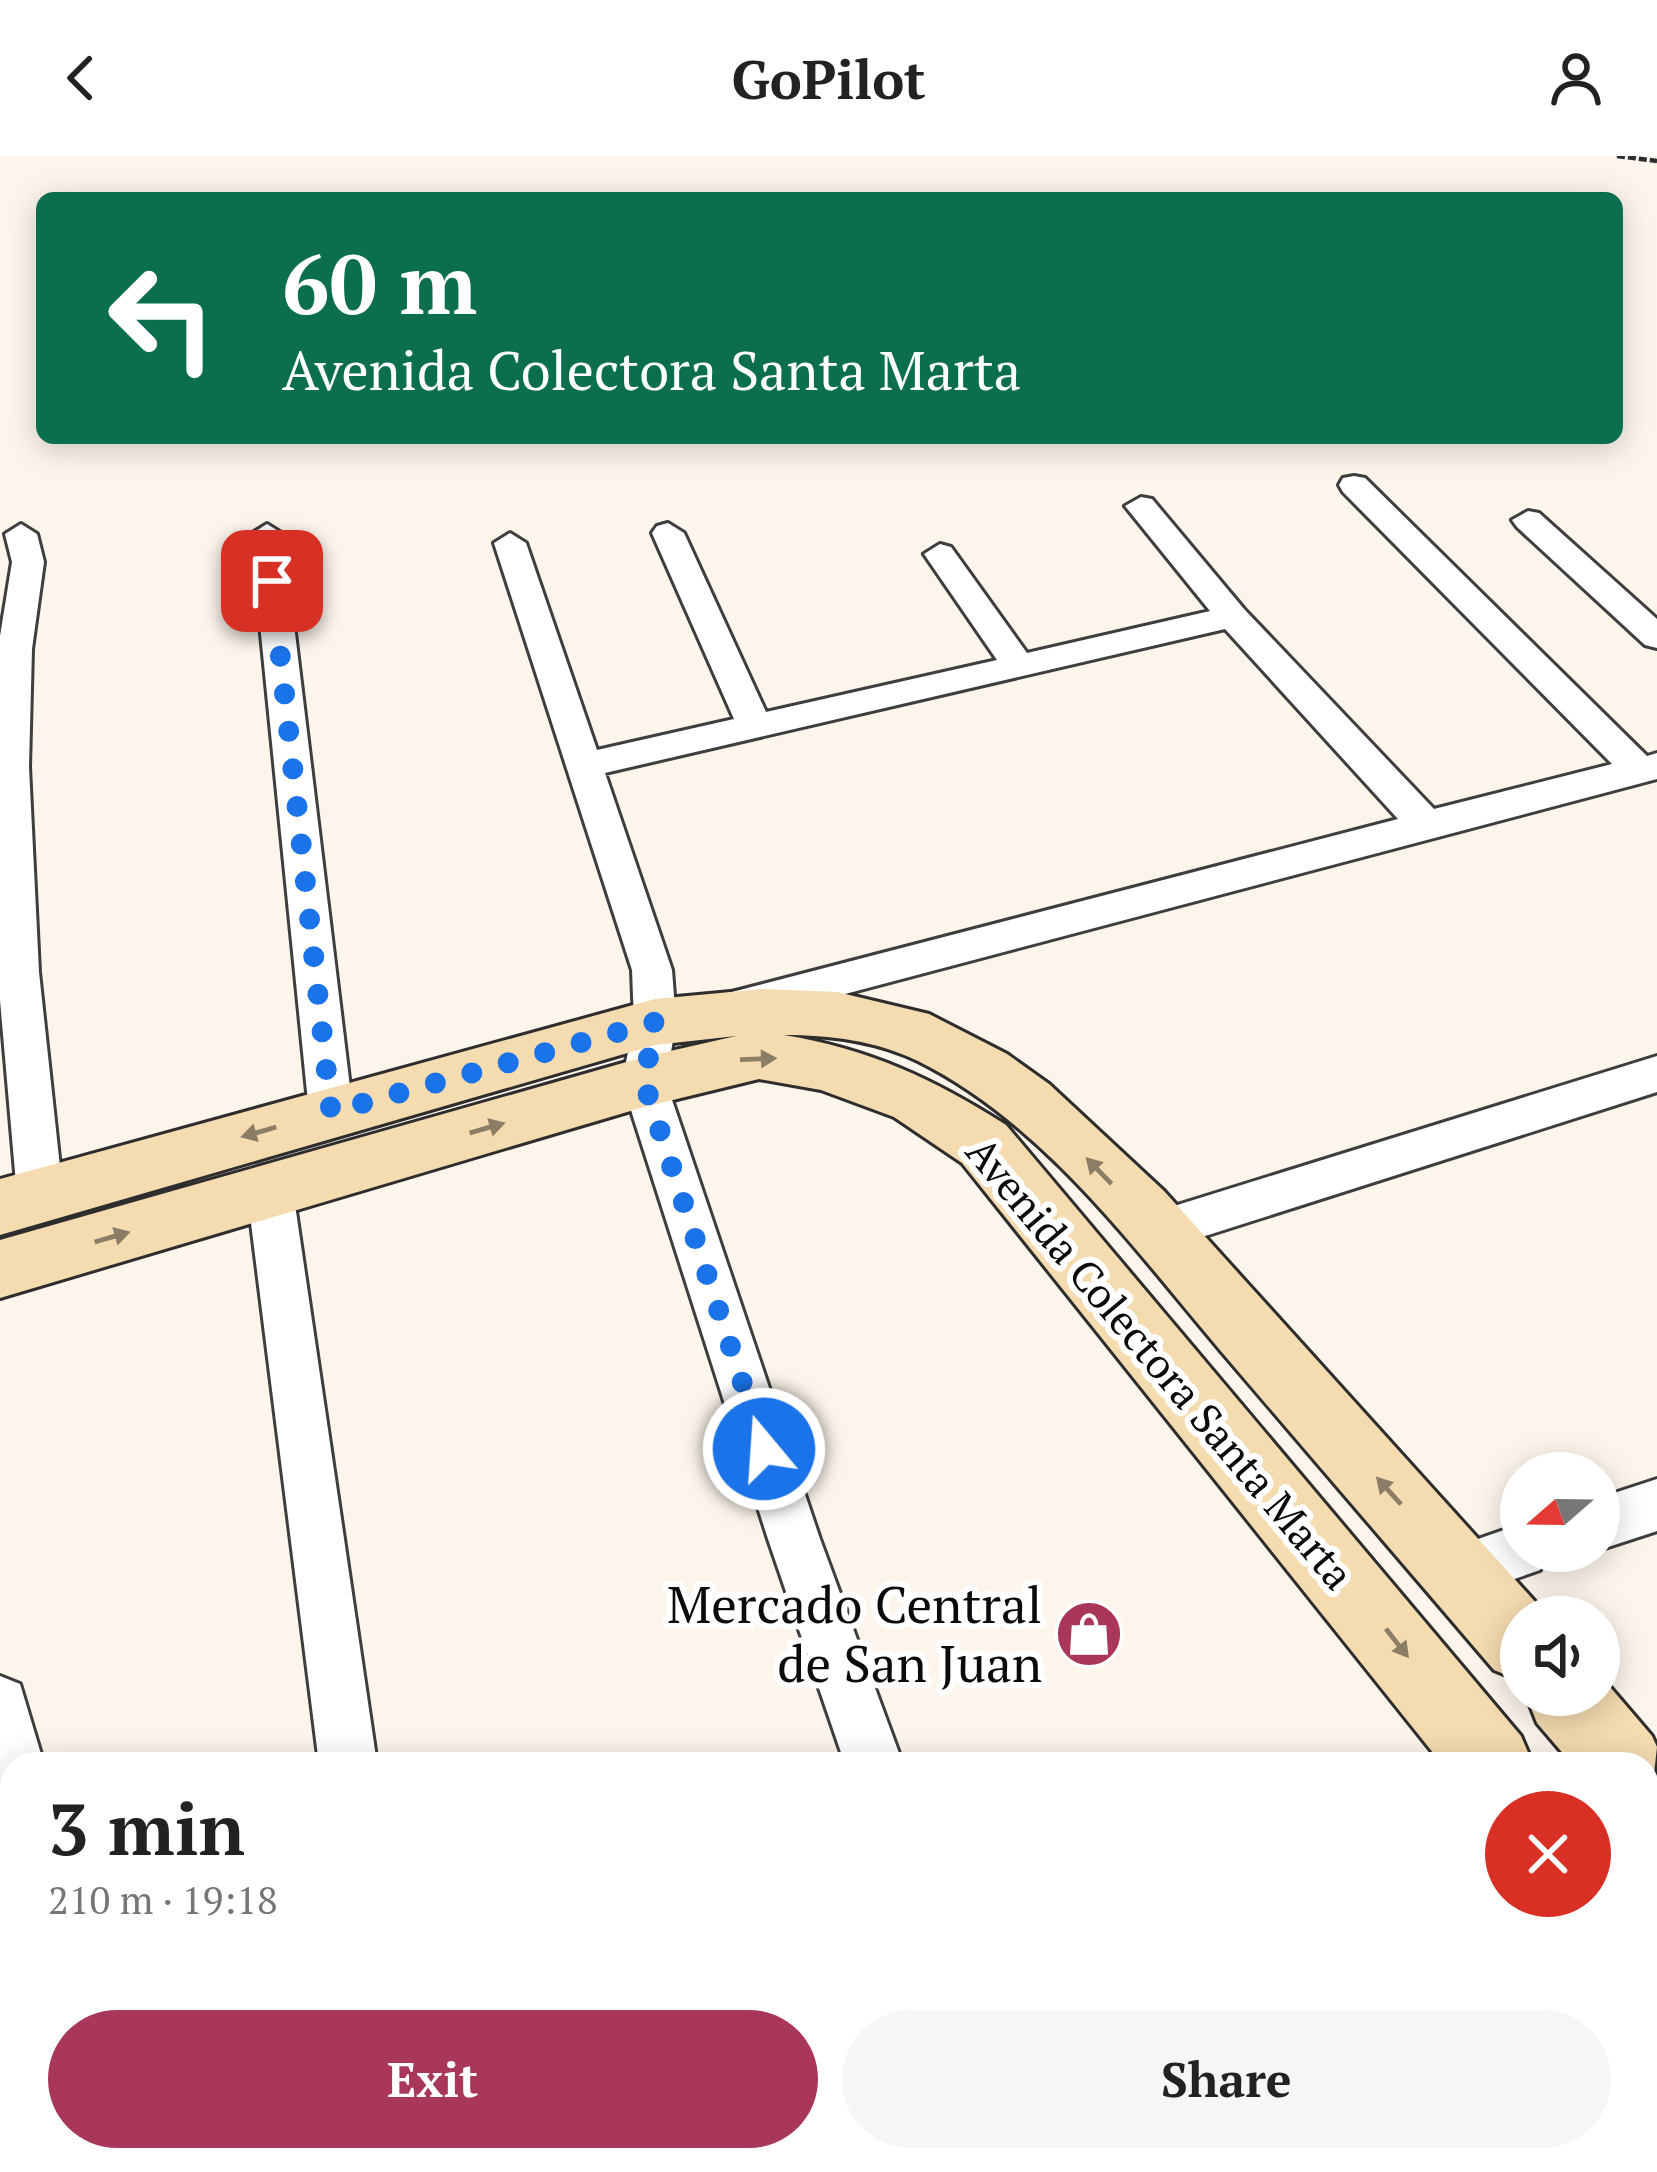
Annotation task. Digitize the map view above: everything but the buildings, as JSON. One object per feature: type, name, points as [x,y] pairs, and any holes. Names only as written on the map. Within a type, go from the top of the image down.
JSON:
[{"type":"street","points":[[1354,485],[1648,768]]},
{"type":"street","points":[[1141,506],[1232,617],[1424,823]]},
{"type":"street","points":[[1528,520],[1657,638]]},
{"type":"street","points":[[668,533],[755,726]]},
{"type":"street","points":[[267,534],[331,1112]]},
{"type":"street","points":[[20,1201],[18,972],[6,784],[28,562],[21,535]]},
{"type":"street","points":[[510,543],[652,970],[871,1752]]},
{"type":"street","points":[[940,554],[1019,666]]},
{"type":"street","points":[[586,765],[1232,617]]},
{"type":"street","points":[[668,1039],[945,955],[1424,823],[1648,768]]},
{"type":"street","name":"Avenida Colectora Santa Marta","points":[[20,1201],[331,1112],[790,1012],[864,1021],[937,1043],[1025,1095],[1158,1231],[1500,1618]]},
{"type":"street","name":"Avenida Colectora Santa Marta","points":[[0,1269],[270,1191],[668,1039],[824,1066],[916,1099],[984,1144],[1483,1752]]},
{"type":"street","points":[[1158,1231],[1657,1074]]},
{"type":"street","points":[[270,1191],[346,1752]]},
{"type":"street","points":[[1620,1517],[1657,1504]]},
{"type":"street","points":[[1460,1571],[1500,1558]]},
{"type":"street","points":[[0,1704],[12,1752]]},
{"type":"street","points":[[1583,1716],[1614,1752]]},
{"type":"path","points":[[1617,156],[1657,161]]},
{"type":"place","name":"Mercado Central de San Juan","points":[[1089,1634]]},
{"type":"route","points":[[272,581],[331,1112],[655,1022],[644,1082],[764,1449]]}]
